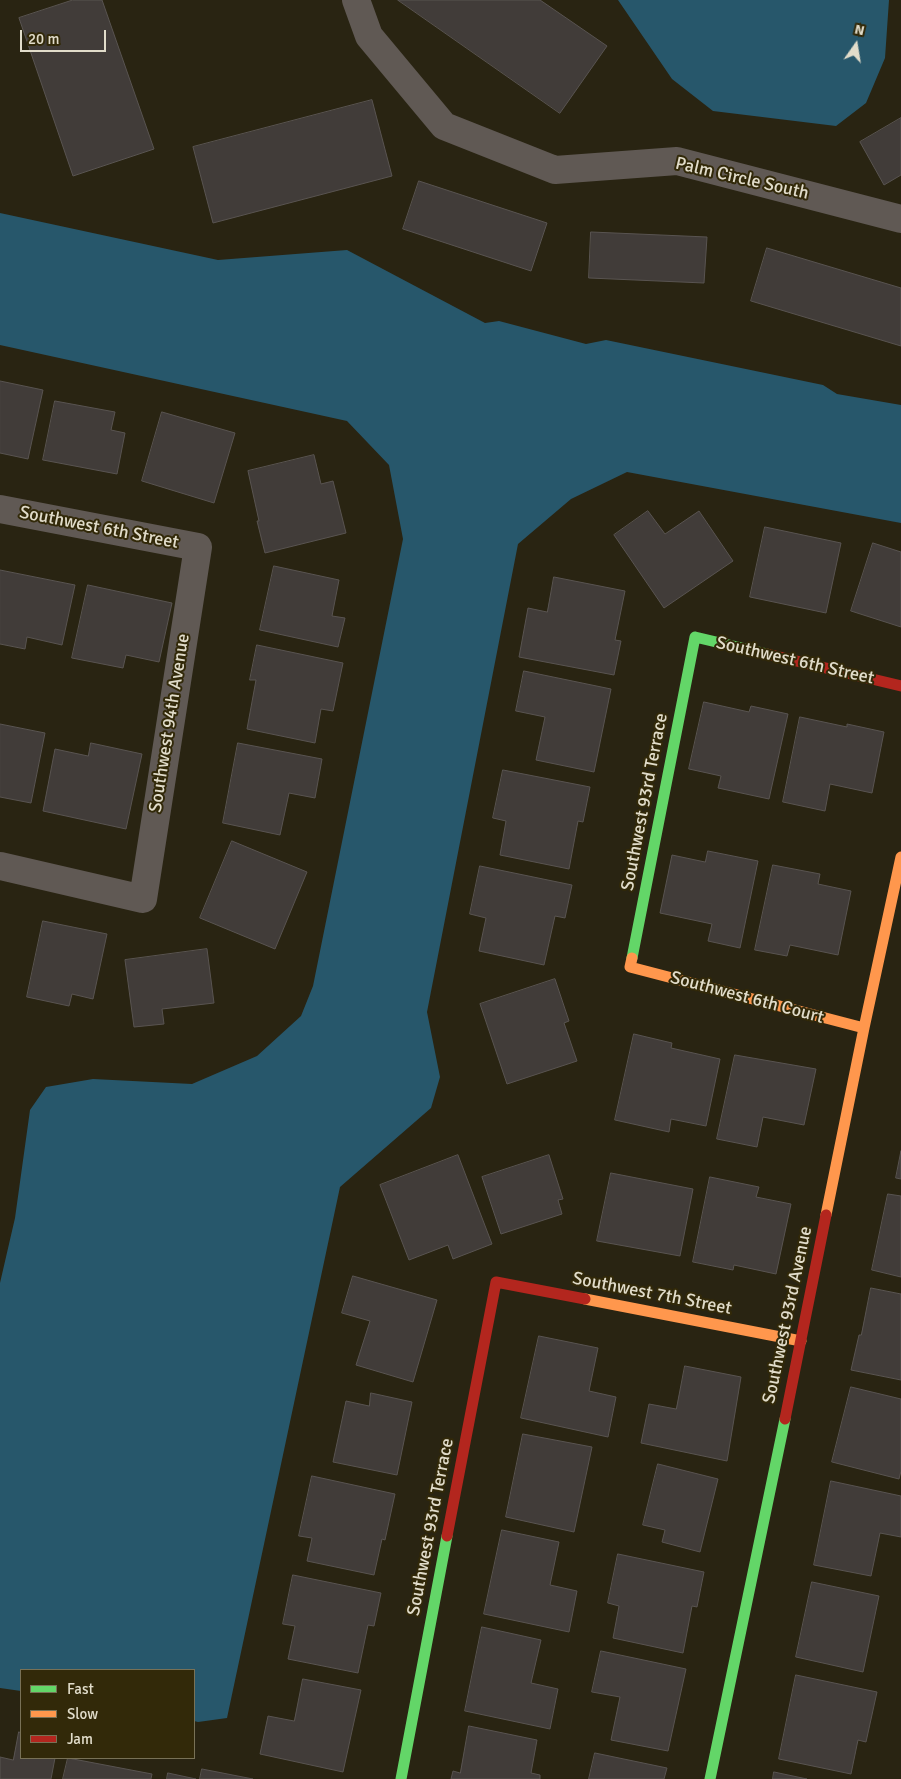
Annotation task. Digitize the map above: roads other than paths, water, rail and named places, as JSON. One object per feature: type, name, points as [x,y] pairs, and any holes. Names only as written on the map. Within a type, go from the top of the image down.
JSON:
[{"type":"street","name":"Palm Circle South","points":[[356,0],[369,36],[444,126],[555,170],[677,161],[901,219]]},
{"type":"street","name":"Southwest 6th Street","points":[[0,509],[198,547]]},
{"type":"street","name":"Southwest 94th Avenue","points":[[0,866],[143,899],[198,547]]},
{"type":"street","name":"Southwest 6th Street","points":[[693,643],[695,637],[901,686]]},
{"type":"street","name":"Southwest 93rd Terrace","points":[[630,967],[693,643]]},
{"type":"street","name":"Southwest 93rd Avenue","points":[[710,1779],[864,1028],[901,857]]},
{"type":"street","name":"Southwest 6th Court","points":[[630,967],[864,1028]]},
{"type":"street","name":"Southwest 93rd Terrace","points":[[401,1779],[496,1282]]},
{"type":"street","name":"Southwest 7th Street","points":[[496,1282],[801,1341]]},
{"type":"water","points":[[618,0],[889,0],[885,58],[866,103],[836,126],[713,111],[672,79]]},
{"type":"water","points":[[0,213],[218,260],[347,250],[485,323],[499,321],[586,344],[606,340],[823,385],[837,394],[901,405],[901,523],[627,472],[571,499],[518,544],[427,1012],[440,1077],[431,1108],[340,1187],[227,1718],[195,1721],[195,1669],[20,1669],[20,1691],[0,1688],[0,1283],[15,1218],[30,1110],[46,1087],[93,1079],[192,1084],[257,1056],[301,1016],[313,986],[403,539],[389,465],[347,421],[0,345]]}]
